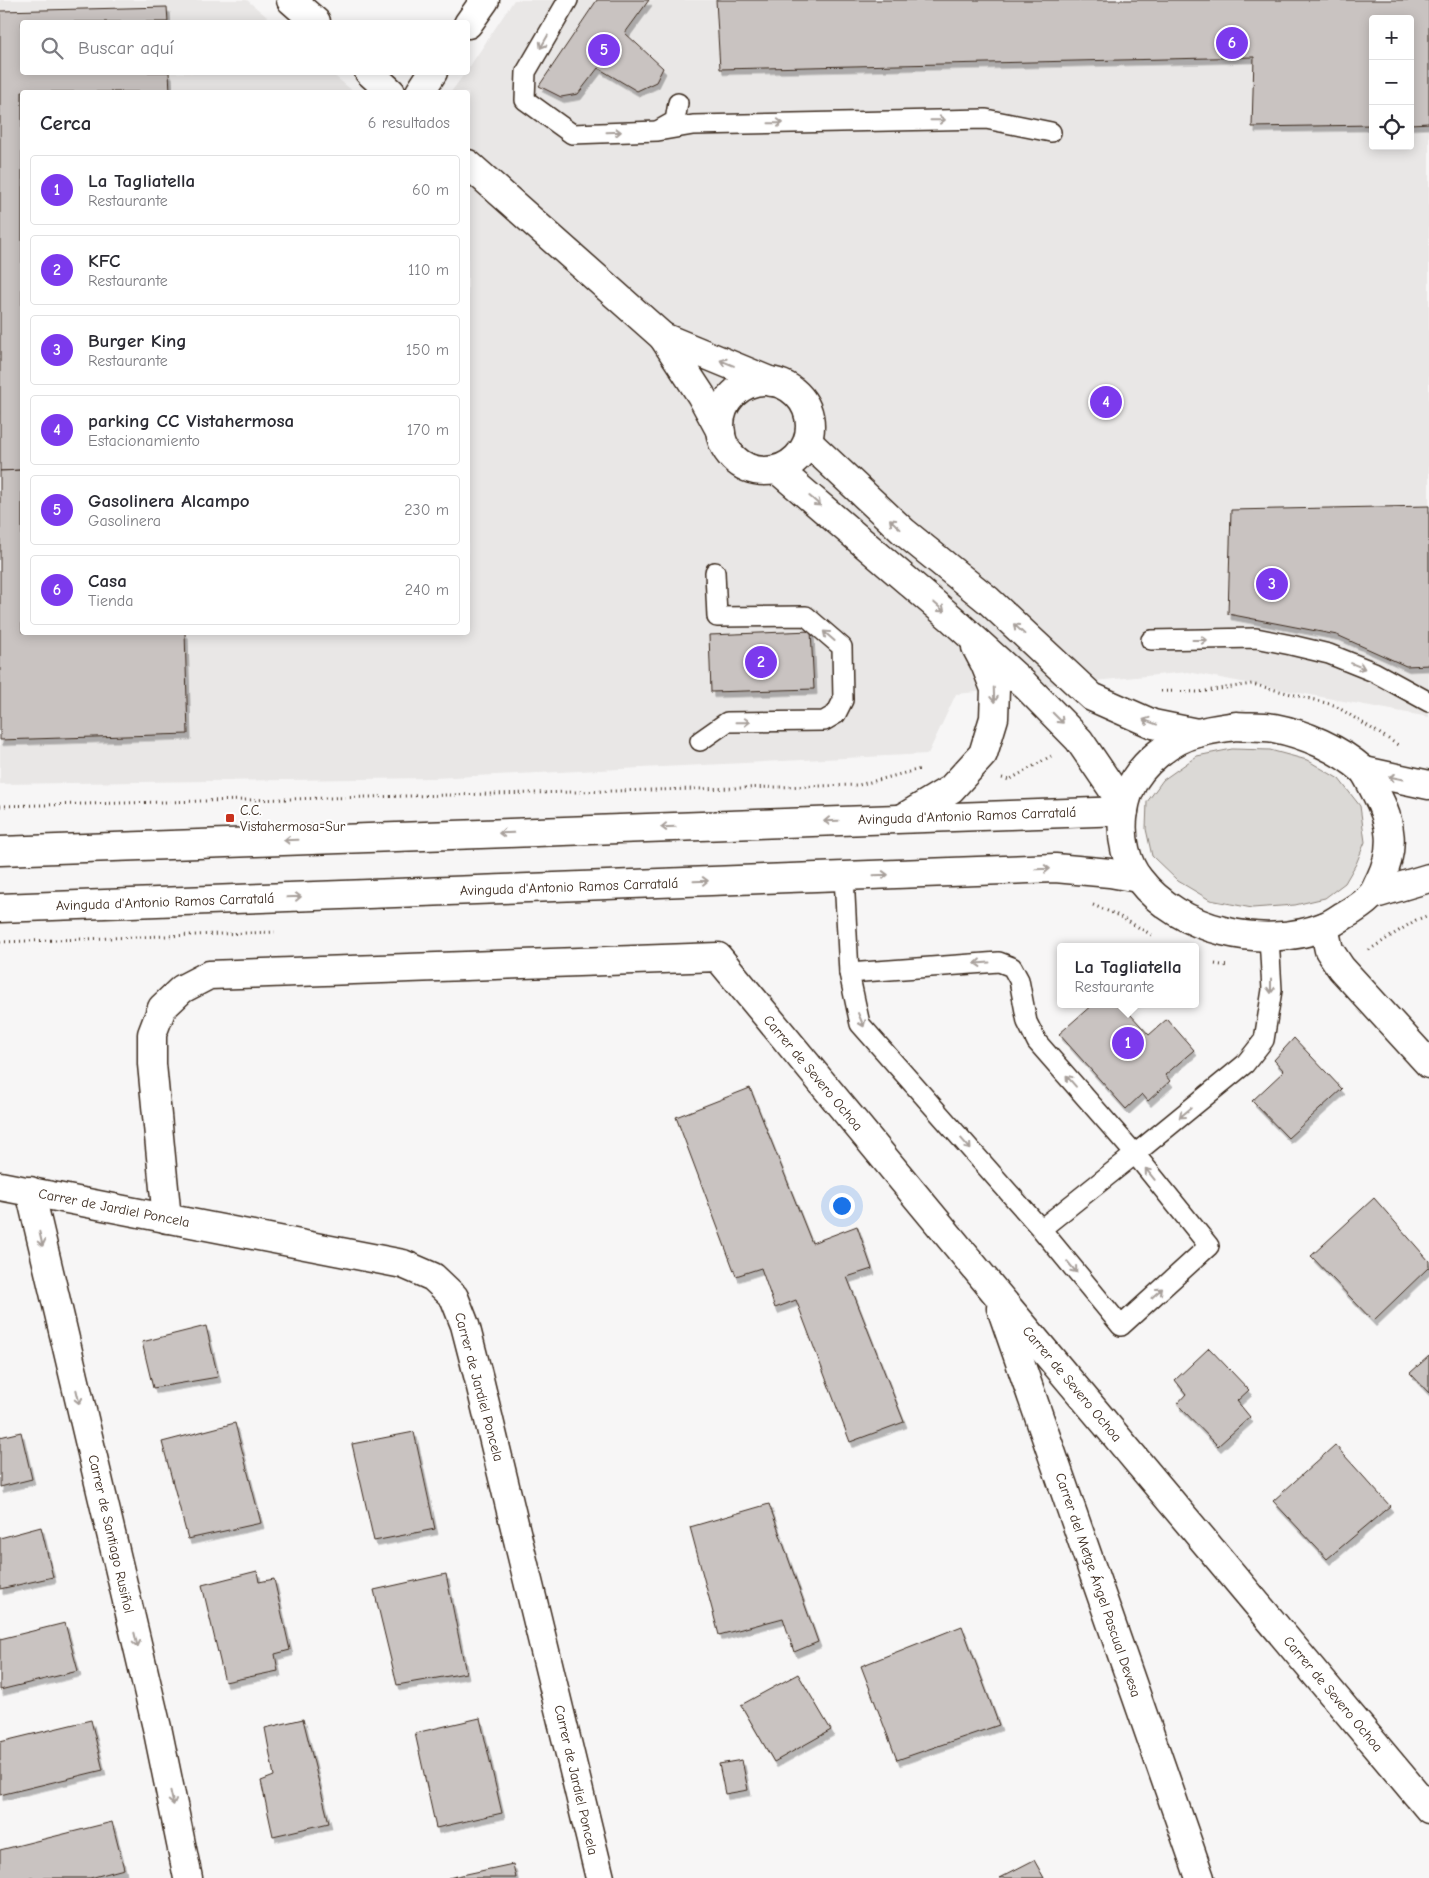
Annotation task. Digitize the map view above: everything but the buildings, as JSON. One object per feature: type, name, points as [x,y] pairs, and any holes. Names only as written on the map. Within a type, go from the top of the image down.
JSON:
[{"type":"street","points":[[291,0],[314,20]]},
{"type":"street","points":[[470,21],[485,0]]},
{"type":"street","points":[[372,75],[389,90]]},
{"type":"street","points":[[421,90],[431,75]]},
{"type":"street","points":[[470,166],[663,337],[701,394],[721,432],[724,444],[734,458],[748,468],[763,471],[778,470],[797,459],[808,442],[811,424],[806,408],[798,394],[786,386],[663,337]]},
{"type":"street","points":[[721,432],[722,416],[728,401],[740,389],[755,382],[772,382]]},
{"type":"street","points":[[808,442],[904,532],[988,600],[1092,697],[1154,724],[1197,733]]},
{"type":"street","points":[[778,470],[970,634],[1025,685],[1079,740],[1124,808]]},
{"type":"street","points":[[903,818],[951,789],[983,754],[994,718],[995,689],[970,634]]},
{"type":"street","points":[[1429,785],[1364,771],[1337,752],[1307,737],[1273,728],[1236,726],[1197,733],[1172,744],[1154,756],[1140,772],[1130,788],[1124,808],[1122,826],[1126,854],[1138,878],[1157,898],[1186,917],[1225,932],[1269,937],[1296,935],[1324,927],[1352,911],[1372,895],[1429,878]]},
{"type":"street","points":[[1364,771],[1385,809],[1390,829],[1390,853],[1383,874],[1372,895]]},
{"type":"street","name":"Avinguda d'Antonio Ramos Carratalá","points":[[0,851],[903,818],[1124,808]]},
{"type":"street","name":"Avinguda d'Antonio Ramos Carratalá","points":[[0,908],[1055,868],[1110,873],[1138,878]]},
{"type":"street","points":[[1324,927],[1329,950],[1341,968],[1429,1064]]},
{"type":"street","name":"Carrer de Severo Ochoa","points":[[167,1219],[152,1064],[152,1034],[162,1008],[182,989],[209,975],[718,957],[1429,1809]]},
{"type":"street","name":"Carrer de Jardiel Poncela","points":[[0,1186],[402,1264],[433,1277],[454,1297],[465,1325],[600,1878]]},
{"type":"street","name":"Carrer de Santiago Rusiñol","points":[[30,1191],[158,1732],[188,1878]]},
{"type":"street","name":"Carrer del Metge Ángel Pascual Devesa","points":[[996,1292],[1200,1878]]},
{"type":"lane","points":[[568,0],[526,72],[525,100],[572,134],[658,131],[693,125],[986,119],[1051,132]]},
{"type":"lane","points":[[658,131],[675,120],[678,102]]},
{"type":"lane","points":[[700,741],[726,722],[824,721],[836,714],[843,700],[842,647],[806,616],[717,617],[714,572]]},
{"type":"lane","points":[[1151,640],[1256,638],[1292,645],[1329,654],[1374,672],[1429,702]]},
{"type":"lane","points":[[844,876],[849,974],[860,1024],[1041,1229],[1121,1326],[1208,1246],[1135,1154],[1037,1042],[1027,1022],[1020,980],[1012,967],[999,962],[849,974]]},
{"type":"lane","points":[[1041,1229],[1245,1064],[1264,1040],[1272,990],[1269,937]]},
{"type":"path","points":[[0,806],[859,785],[925,768],[969,769]]},
{"type":"path","points":[[1089,903],[1115,914],[1154,937]]},
{"type":"shaded area","points":[[0,0],[247,0],[271,20],[20,20],[20,75],[333,75],[352,90],[20,90],[20,635],[470,635],[470,90],[452,90],[464,75],[470,75],[470,66],[514,0],[1429,0],[1429,717],[1188,672],[956,694],[928,754],[433,778],[0,784]]},
{"type":"shaded area","points":[[1232,749],[1270,750],[1307,760],[1339,779],[1360,806],[1365,842],[1356,864],[1345,883],[1325,898],[1295,905],[1252,908],[1210,900],[1178,881],[1152,856],[1146,829],[1147,802],[1163,780],[1197,756]]},
{"type":"place","name":"Casa","points":[[1232,43]]},
{"type":"place","name":"Gasolinera Alcampo","points":[[604,50]]},
{"type":"place","name":"parking CC Vistahermosa","points":[[1106,402]]},
{"type":"place","name":"Burger King","points":[[1272,584]]},
{"type":"place","name":"KFC","points":[[761,662]]},
{"type":"place","name":"C.C. Vistahermosa-Sur","points":[[230,818]]},
{"type":"place","name":"La Tagliatella","points":[[1128,1043]]}]
